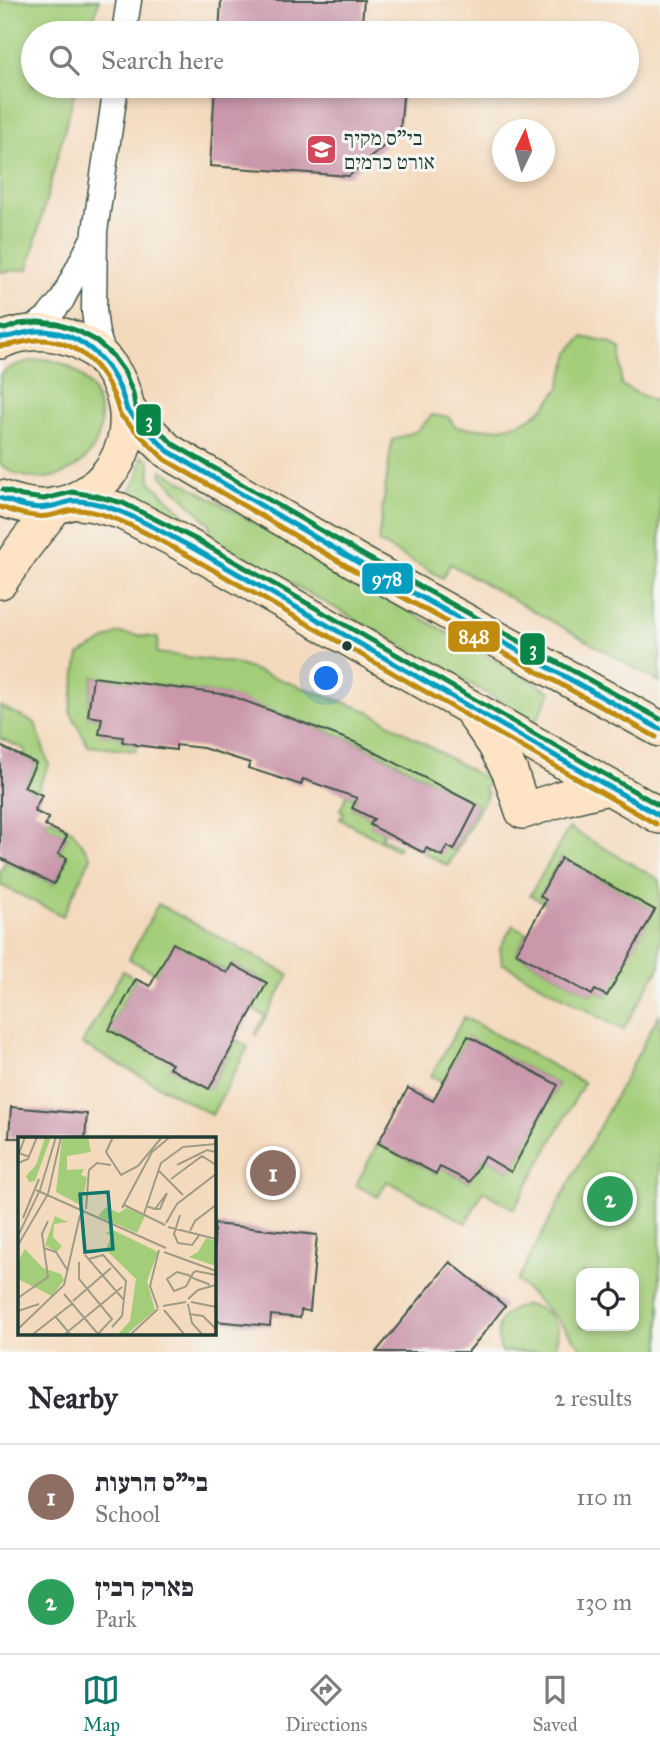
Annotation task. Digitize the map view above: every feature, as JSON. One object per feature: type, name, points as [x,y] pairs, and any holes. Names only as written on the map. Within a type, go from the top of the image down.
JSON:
[{"type":"main road","points":[[0,498],[20,506],[44,508],[84,496],[112,470],[127,434],[125,396],[117,377],[91,348],[57,333],[39,331],[8,337]]},
{"type":"main road","points":[[127,410],[168,451],[361,564],[660,729]]},
{"type":"main road","points":[[0,581],[22,549],[64,503],[94,504],[121,511],[660,816]]},
{"type":"main road","points":[[471,708],[510,772],[523,811],[608,787]]},
{"type":"street","points":[[126,21],[129,0]]},
{"type":"street","points":[[106,362],[97,334],[94,311],[95,231],[114,98]]},
{"type":"street","points":[[8,337],[48,317],[62,300],[95,231]]},
{"type":"green space","points":[[0,0],[99,0],[93,21],[21,21],[21,98],[73,98],[28,269],[0,272]]},
{"type":"green space","points":[[583,337],[609,343],[621,350],[621,385],[660,404],[660,682],[450,564],[443,578],[378,542],[392,440],[417,431],[432,415],[448,417],[456,427],[468,428],[503,428],[524,421],[544,407],[561,386],[571,351]]},
{"type":"green space","points":[[45,359],[66,365],[85,380],[97,401],[100,422],[97,441],[87,456],[73,468],[56,476],[37,478],[18,475],[0,464],[0,375],[15,365]]},
{"type":"green space","points":[[142,456],[150,461],[150,481],[193,523],[192,529],[127,495],[137,479]]},
{"type":"green space","points":[[162,470],[551,692],[536,721],[209,537],[210,524],[161,475]]},
{"type":"green space","points":[[118,633],[158,638],[157,653],[234,663],[368,711],[489,781],[484,790],[488,793],[448,866],[424,853],[426,848],[447,846],[454,850],[477,805],[357,742],[227,695],[93,677],[88,716],[102,718],[100,734],[123,737],[122,742],[136,744],[136,751],[88,746],[70,711],[79,655]]},
{"type":"green space","points":[[0,706],[35,723],[49,765],[36,793],[24,787],[36,763],[23,757],[26,750],[0,738]]},
{"type":"green space","points":[[347,794],[357,799],[352,808],[374,819],[371,825],[384,832],[381,838],[399,846],[397,850],[340,819],[344,812],[340,810]]},
{"type":"green space","points":[[49,818],[72,830],[91,857],[63,916],[0,885],[0,872],[5,861],[54,884],[67,858],[58,854],[67,836],[45,825]]},
{"type":"green space","points":[[569,828],[660,880],[660,966],[623,1030],[502,963],[500,948],[513,925],[527,933],[516,953],[592,995],[595,990],[607,996],[654,910],[561,858],[540,896],[546,900],[544,903],[530,895]]},
{"type":"green space","points":[[158,904],[289,975],[256,1035],[265,1016],[252,1009],[266,982],[232,964],[227,972],[174,944],[157,974],[129,959]]},
{"type":"green space","points":[[123,971],[136,979],[109,1030],[149,1052],[185,1039],[170,1068],[209,1089],[236,1040],[248,1047],[212,1115],[82,1044]]},
{"type":"green space","points":[[660,1013],[660,1352],[585,1352],[557,1319],[517,1281]]},
{"type":"green space","points":[[464,1017],[584,1083],[514,1209],[483,1191],[466,1223],[387,1181],[378,1197],[356,1185],[378,1143],[436,1174],[440,1167],[469,1182],[484,1157],[511,1172],[558,1085],[468,1037],[443,1082],[431,1076]]},
{"type":"green space","points":[[526,1305],[543,1310],[554,1321],[557,1335],[552,1352],[502,1352],[498,1334],[501,1320],[511,1311]]},
{"type":"building","points":[[221,0],[364,0],[362,21],[220,21]]},
{"type":"building","points":[[214,98],[403,98],[400,132],[349,176],[210,166]]},
{"type":"building","points":[[93,677],[229,695],[357,743],[477,805],[454,850],[447,846],[442,856],[426,848],[424,853],[370,825],[374,819],[352,808],[357,798],[303,779],[301,785],[248,768],[250,763],[203,748],[176,745],[176,750],[136,745],[122,742],[123,737],[99,734],[102,718],[88,716]]},
{"type":"building","points":[[0,746],[36,763],[24,787],[42,795],[34,811],[49,818],[45,825],[67,836],[58,854],[67,858],[54,884],[0,858]]},
{"type":"building","points":[[561,858],[655,910],[607,996],[595,990],[592,995],[516,953],[546,900],[540,896]]},
{"type":"building","points":[[173,943],[227,973],[232,964],[267,983],[209,1089],[169,1068],[172,1064],[109,1030],[136,979],[150,986]]},
{"type":"building","points":[[468,1036],[558,1085],[511,1172],[484,1156],[470,1182],[440,1167],[436,1174],[378,1143],[408,1088],[433,1101]]},
{"type":"building","points":[[11,1107],[87,1114],[85,1137],[9,1138]]},
{"type":"building","points":[[215,1224],[317,1235],[310,1311],[301,1310],[300,1318],[271,1315],[270,1326],[215,1321]]},
{"type":"building","points":[[450,1262],[505,1306],[483,1334],[468,1352],[376,1352]]},
{"type":"transit line","name":"3","points":[[1,328],[38,322],[58,324],[95,340],[112,355],[125,373],[135,406],[173,444],[365,556],[660,719]]},
{"type":"transit line","name":"978","points":[[0,337],[32,331],[54,332],[84,344],[107,366],[127,410]]},
{"type":"transit line","name":"848","points":[[0,346],[38,340],[68,345],[80,352],[101,372],[119,412]]},
{"type":"transit line","name":"978","points":[[127,410],[168,451],[361,564],[660,729]]},
{"type":"transit line","name":"848","points":[[121,416],[164,459],[357,572],[656,737]]},
{"type":"transit line","name":"3","points":[[3,490],[44,499],[72,492],[123,503],[197,540],[660,806]]},
{"type":"transit line","name":"978","points":[[0,498],[35,508],[73,501],[87,502],[134,518],[193,548],[660,816]]},
{"type":"transit line","name":"848","points":[[0,507],[36,516],[74,510],[87,511],[133,527],[189,556],[656,824]]},
{"type":"place","name":"בי\"ס מקיף אורט כרמים","points":[[321,150]]},
{"type":"place","name":"בי\"ס הרעות","points":[[273,1173]]},
{"type":"place","name":"פארק רבין","points":[[610,1199]]}]
